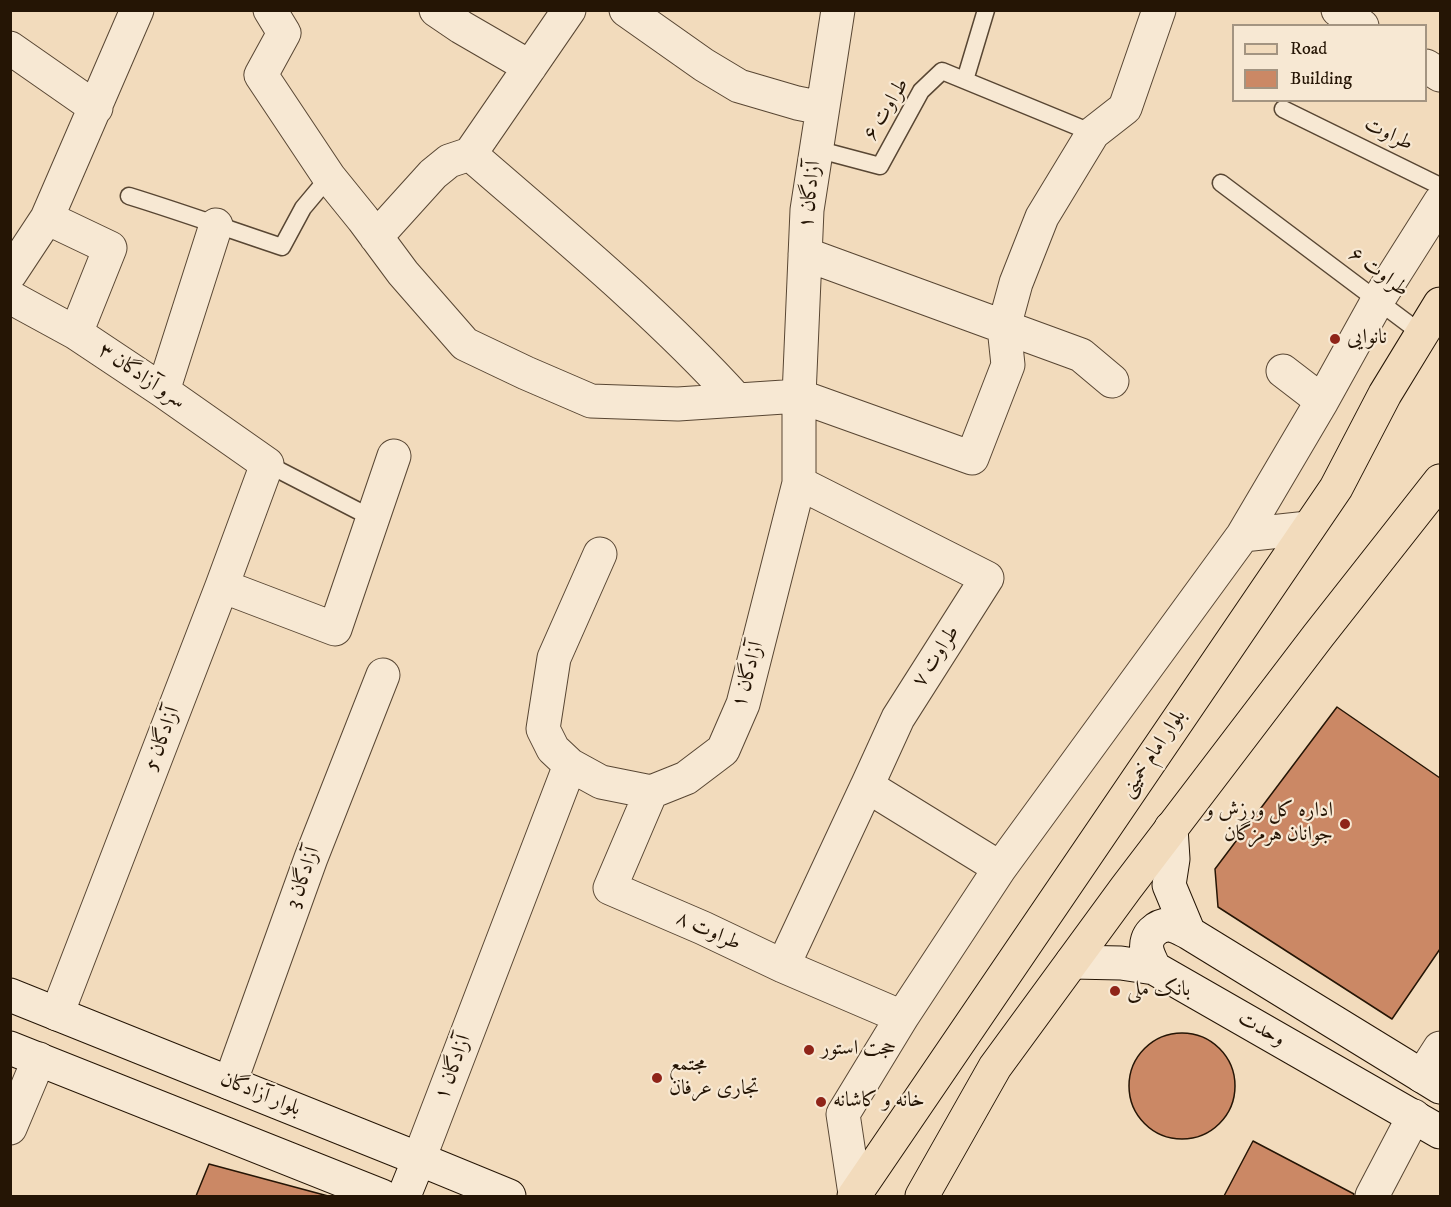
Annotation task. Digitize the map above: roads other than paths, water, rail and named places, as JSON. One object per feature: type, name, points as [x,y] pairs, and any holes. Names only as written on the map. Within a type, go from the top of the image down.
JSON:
[{"type":"main road","name":"بلوار امام خمینی","points":[[855,1195],[1336,488],[1385,394],[1431,340],[1440,304]]},
{"type":"main road","points":[[922,1197],[996,1067],[1171,828],[1440,481]]},
{"type":"street","points":[[10,274],[47,218],[137,10]]},
{"type":"street","points":[[270,10],[284,33],[261,75],[329,177],[403,273],[465,344],[526,374],[591,401],[678,404],[799,396],[972,458],[1008,365],[1004,327],[1016,283],[1042,217],[1093,133],[1125,108],[1159,10]]},
{"type":"street","points":[[436,10],[530,67]]},
{"type":"street","points":[[376,237],[433,174],[449,161],[470,154],[569,10]]},
{"type":"street","points":[[626,10],[739,86],[796,104],[822,108]]},
{"type":"street","name":"آزادگان ۱","points":[[651,792],[686,778],[723,750],[743,704],[799,483],[799,396],[807,210],[838,10]]},
{"type":"street","points":[[1338,10],[1359,24]]},
{"type":"street","points":[[10,48],[96,108]]},
{"type":"street","points":[[1427,67],[1440,75]]},
{"type":"street","points":[[470,154],[620,286],[708,369],[737,400]]},
{"type":"street","points":[[855,1195],[843,1114],[902,1017],[1000,868],[1243,535],[1378,300],[1440,202]]},
{"type":"street","points":[[47,218],[110,248],[76,333]]},
{"type":"street","points":[[163,391],[216,225]]},
{"type":"street","points":[[805,254],[1081,355],[1112,381]]},
{"type":"street","name":"سرو آزادگان ۳","points":[[10,297],[76,333],[267,464]]},
{"type":"street","points":[[1283,371],[1322,401]]},
{"type":"street","points":[[222,586],[335,629],[394,456]]},
{"type":"street","name":"آزادگان 5","points":[[10,1128],[25,1053],[57,1014],[267,464]]},
{"type":"street","name":"طراوت ۷","points":[[799,483],[987,578],[898,718],[867,786]]},
{"type":"street","points":[[1243,535],[1308,528]]},
{"type":"street","points":[[600,554],[554,658],[543,729],[553,748],[570,765],[601,782],[651,792]]},
{"type":"street","name":"آزادگان 3","points":[[230,1083],[311,858],[383,675]]},
{"type":"street","name":"آزادگان ۱","points":[[404,1197],[570,765]]},
{"type":"street","points":[[783,966],[867,786],[1000,868]]},
{"type":"street","name":"طراوت ۸","points":[[651,792],[610,888],[902,1017]]},
{"type":"street","points":[[1171,828],[1173,859],[1169,885],[1189,933]]},
{"type":"street","name":"وحدت","points":[[1154,968],[1147,949],[1147,940],[1153,931],[1163,925],[1172,926],[1189,933],[1431,1081]]},
{"type":"street","name":"وحدت","points":[[1072,962],[1121,963],[1154,968],[1427,1124]]},
{"type":"street","name":"بلوار آزادگان","points":[[10,996],[420,1159],[508,1197]]},
{"type":"street","points":[[1431,1081],[1440,1048]]},
{"type":"street","points":[[25,1053],[382,1197]]},
{"type":"street","points":[[1372,1197],[1427,1124]]},
{"type":"lane","points":[[965,80],[986,10]]},
{"type":"lane","name":"طراوت ۶","points":[[816,149],[880,166],[921,92],[942,71],[1093,133]]},
{"type":"lane","name":"طراوت","points":[[1283,109],[1440,186]]},
{"type":"lane","points":[[129,196],[282,247],[303,208],[329,177]]},
{"type":"lane","name":"طراوت ۶","points":[[1221,183],[1431,340]]},
{"type":"lane","points":[[267,464],[372,518]]},
{"type":"place","name":"نانوایی","points":[[1335,339]]},
{"type":"place","name":"اداره کل ورزش و جوانان هرمزگان","points":[[1345,824]]},
{"type":"place","name":"بانک ملی","points":[[1115,991]]},
{"type":"place","name":"حجت استور","points":[[809,1050]]},
{"type":"place","name":"مجتمع تجاری عرفان","points":[[657,1078]]},
{"type":"place","name":"خانه و کاشانه","points":[[821,1102]]}]
